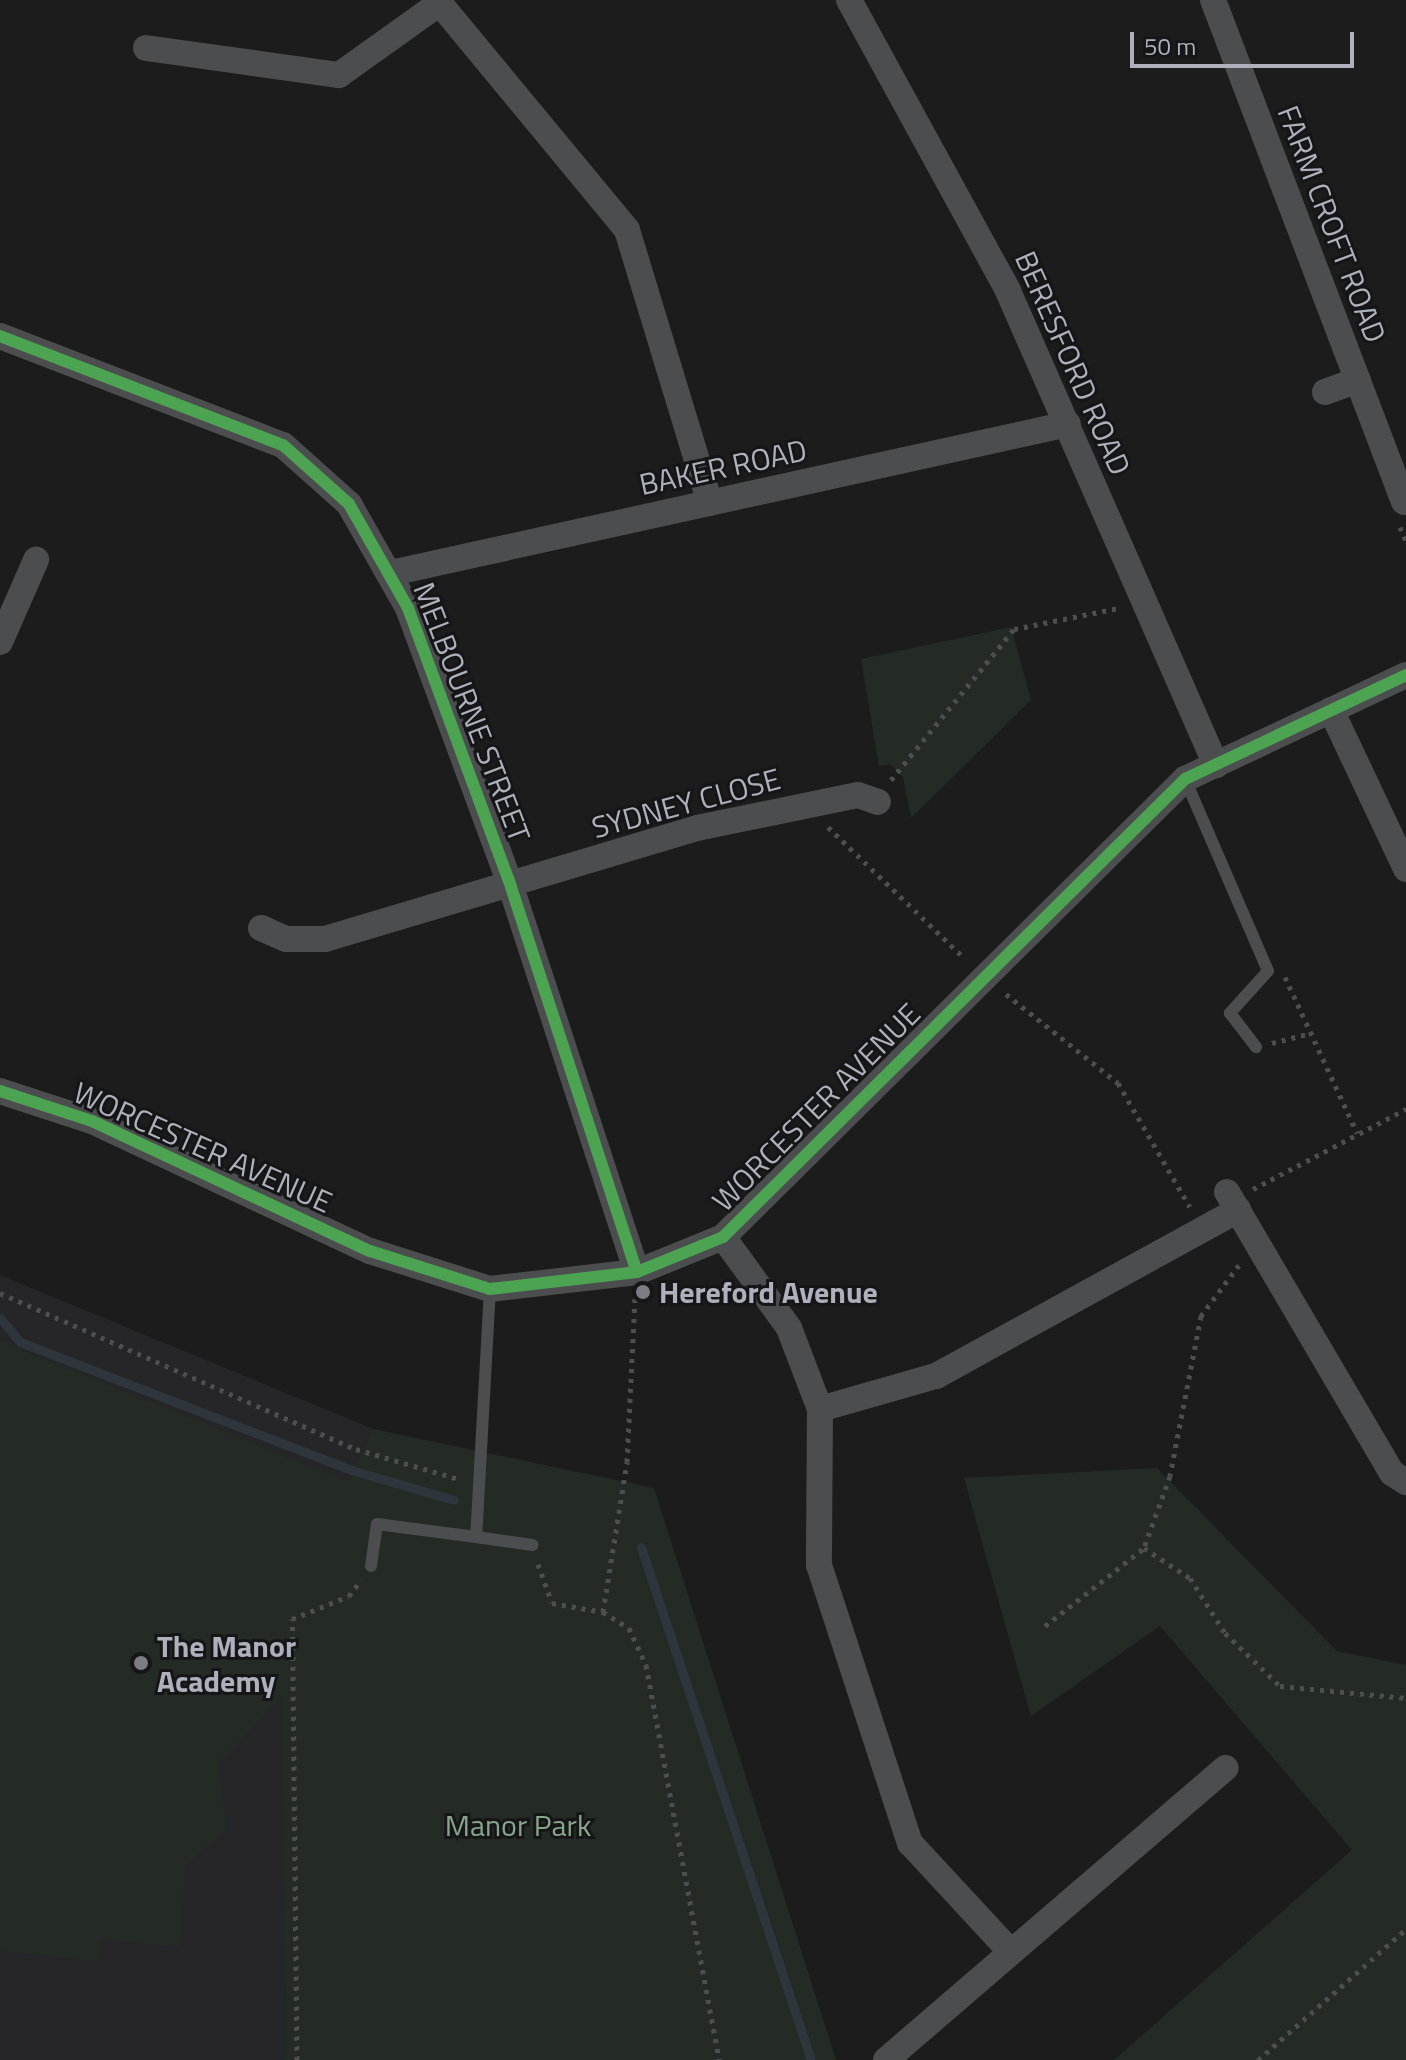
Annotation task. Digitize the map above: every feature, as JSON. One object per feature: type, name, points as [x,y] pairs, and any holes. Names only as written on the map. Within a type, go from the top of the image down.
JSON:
[{"type":"street","name":"BERESFORD ROAD","points":[[849,0],[1008,291],[1216,765]]},
{"type":"street","name":"FARM CROFT ROAD","points":[[1213,0],[1404,502]]},
{"type":"street","points":[[146,48],[339,75],[439,2],[627,230],[710,503]]},
{"type":"street","name":"MELBOURNE STREET","points":[[0,336],[283,445],[349,504],[391,573],[511,887],[637,1272]]},
{"type":"street","name":"FARM CROFT ROAD","points":[[1325,392],[1358,380]]},
{"type":"street","name":"BAKER ROAD","points":[[391,573],[1068,424]]},
{"type":"street","points":[[0,642],[36,560]]},
{"type":"street","name":"WORCESTER AVENUE","points":[[0,1091],[92,1121],[370,1251],[490,1289],[637,1272],[723,1237],[983,975],[1185,779],[1406,675]]},
{"type":"street","points":[[1331,710],[1406,869]]},
{"type":"street","name":"SYDNEY CLOSE","points":[[261,928],[286,939],[325,939],[511,887],[697,828],[858,795],[878,802]]},
{"type":"street","points":[[1010,1951],[910,1843],[819,1565],[820,1409],[936,1376],[1203,1228],[1232,1201],[1392,1473],[1406,1482]]},
{"type":"street","name":"WORCESTER AVENUE","points":[[723,1237],[789,1328],[820,1409]]},
{"type":"street","points":[[886,2060],[1226,1768]]},
{"type":"lane","points":[[1185,779],[1268,971],[1230,1013],[1256,1047]]},
{"type":"lane","points":[[476,1537],[490,1289]]},
{"type":"lane","points":[[371,1566],[377,1524],[532,1545]]},
{"type":"path","points":[[878,802],[1014,629],[1145,603]]},
{"type":"path","points":[[805,805],[983,975],[1118,1083],[1203,1228]]},
{"type":"path","points":[[1268,971],[1282,971],[1357,1133]]},
{"type":"path","points":[[1256,1047],[1311,1033]]},
{"type":"path","points":[[1232,1201],[1406,1109]]},
{"type":"path","points":[[1045,1626],[1144,1548],[1170,1476],[1201,1316],[1259,1244]]},
{"type":"path","points":[[603,1612],[627,1462],[637,1272]]},
{"type":"path","points":[[0,1293],[356,1449],[479,1487]]},
{"type":"path","points":[[532,1545],[552,1603],[603,1612],[629,1628],[646,1665],[719,2060]]},
{"type":"path","points":[[1144,1548],[1190,1578],[1225,1633],[1280,1686],[1406,1698]]},
{"type":"path","points":[[297,2060],[292,1619],[349,1596],[371,1566]]},
{"type":"path","points":[[1258,2060],[1406,1929]]},
{"type":"shaded area","name":"The Manor Academy","points":[[0,1275],[373,1429],[282,1630],[286,2060],[0,2060]]},
{"type":"green space","points":[[1011,627],[1031,700],[911,818],[903,777],[890,764],[879,766],[861,659]]},
{"type":"green space","name":"Manor Park","points":[[0,1341],[348,1482],[373,1429],[654,1488],[836,2060],[286,2060],[282,1696],[218,1764],[227,1828],[185,1866],[180,1947],[101,1939],[99,1961],[0,1951]]},
{"type":"green space","points":[[1157,1468],[1337,1651],[1406,1665],[1406,2060],[1114,2060],[1352,1850],[1160,1626],[1031,1716],[964,1478]]},
{"type":"waterway","points":[[0,1318],[20,1342],[351,1470],[454,1500]]},
{"type":"waterway","points":[[641,1547],[811,2060]]},
{"type":"cycle path","points":[[0,336],[283,445],[349,504],[408,608],[511,887],[637,1272]]},
{"type":"cycle path","points":[[0,1091],[92,1121],[370,1251],[490,1289],[637,1272],[723,1237],[1185,779],[1406,675]]},
{"type":"place","name":"Hereford Avenue","points":[[643,1292]]},
{"type":"place","name":"The Manor Academy","points":[[141,1663]]}]
